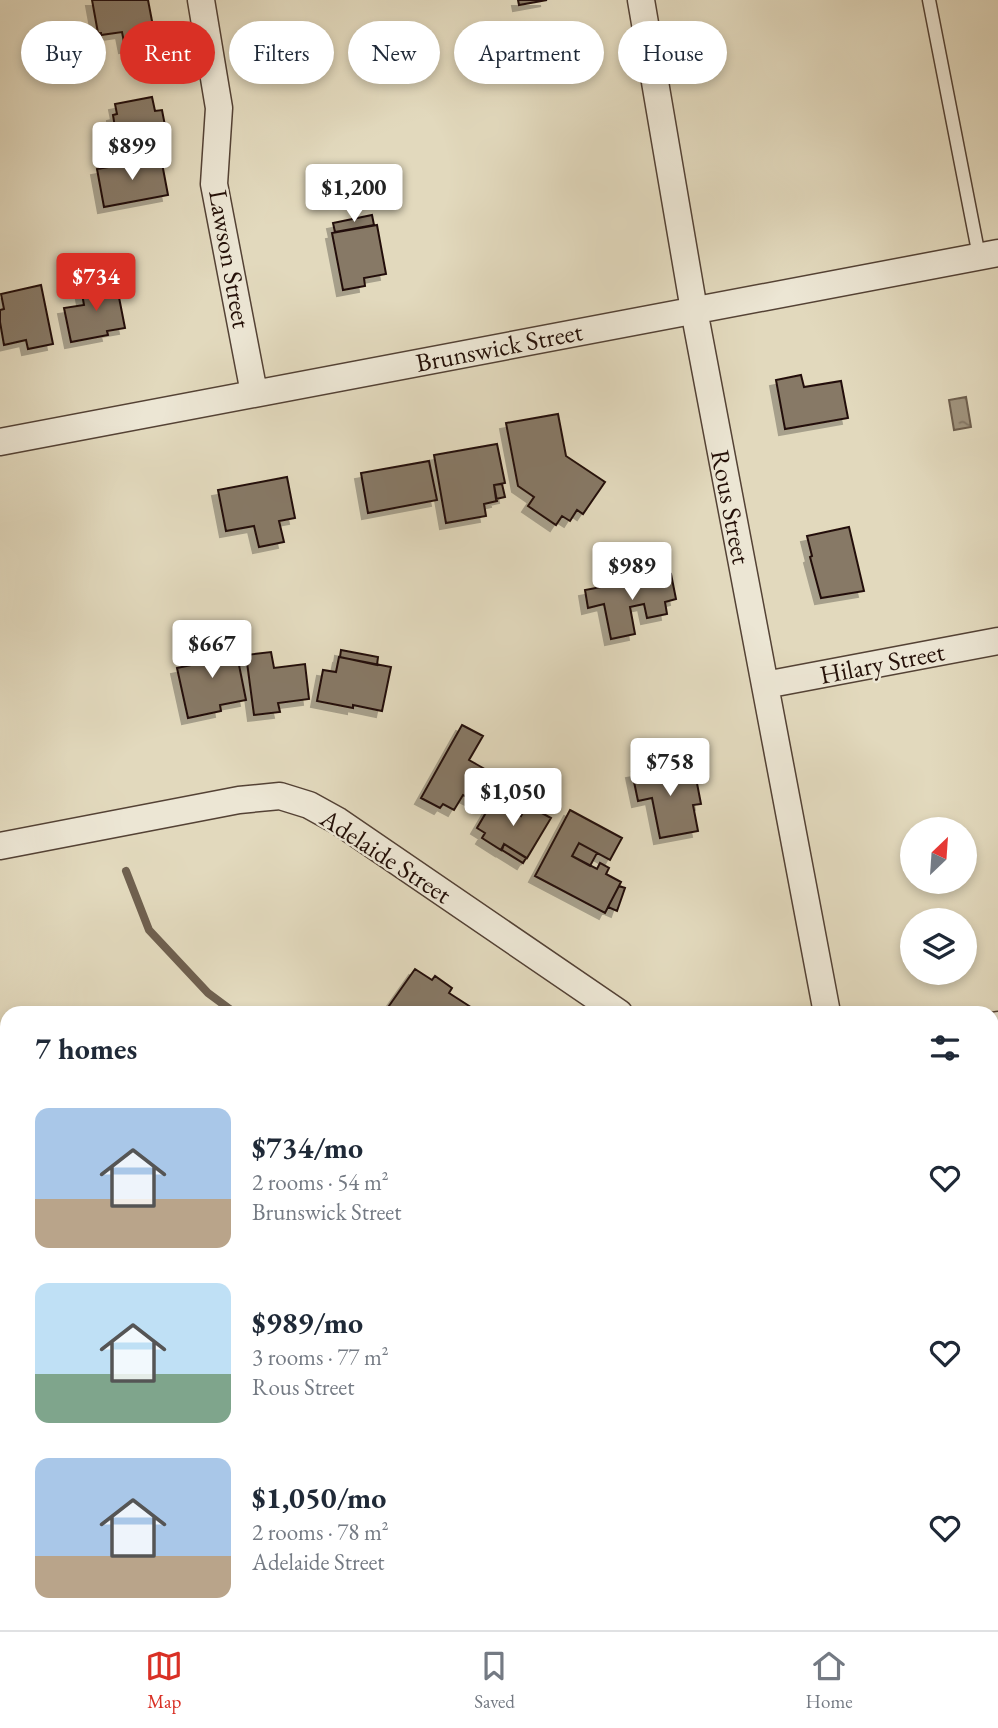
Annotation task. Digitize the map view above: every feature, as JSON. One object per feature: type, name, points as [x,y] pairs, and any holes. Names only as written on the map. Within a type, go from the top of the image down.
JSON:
[{"type":"street","name":"Lawson Street","points":[[201,0],[219,108],[214,184],[254,393]]},
{"type":"street","name":"Rous Street","points":[[641,0],[694,310],[826,1006]]},
{"type":"street","name":"Brunswick Street","points":[[0,442],[989,254]]},
{"type":"street","name":"Hilary Street","points":[[765,685],[998,641]]},
{"type":"street","name":"Adelaide Street","points":[[0,846],[239,800],[280,796],[309,805],[338,821],[609,1006]]},
{"type":"lane","points":[[929,0],[989,254]]},
{"type":"water","points":[[966,397],[971,427],[954,430],[949,400]]},
{"type":"building","points":[[92,0],[148,0],[152,21],[120,21],[120,32],[106,34],[106,21],[96,21]]},
{"type":"building","points":[[518,0],[547,0],[519,5]]},
{"type":"building","points":[[152,97],[155,111],[162,110],[167,136],[159,138],[161,148],[124,155],[120,134],[116,134],[113,115],[117,114],[115,104]]},
{"type":"building","points":[[161,158],[168,195],[104,207],[97,169]]},
{"type":"building","points":[[372,215],[374,225],[335,232],[333,223]]},
{"type":"building","points":[[377,225],[386,274],[364,278],[365,286],[343,290],[332,233]]},
{"type":"building","points":[[116,282],[125,328],[107,331],[108,335],[71,342],[64,308],[84,305],[81,288]]},
{"type":"building","points":[[41,285],[53,344],[28,349],[26,340],[4,345],[0,322],[0,310],[4,309],[1,294]]},
{"type":"building","points":[[801,375],[804,387],[841,381],[848,418],[785,429],[776,380]]},
{"type":"building","points":[[558,414],[566,456],[605,482],[583,514],[577,510],[570,521],[562,516],[556,525],[528,506],[534,497],[518,486],[506,423]]},
{"type":"building","points":[[497,444],[505,483],[494,485],[497,501],[484,504],[486,516],[446,523],[434,455]]},
{"type":"building","points":[[429,461],[437,500],[368,513],[361,473]]},
{"type":"building","points":[[287,477],[295,518],[279,521],[284,542],[259,547],[254,526],[226,531],[218,490]]},
{"type":"building","points":[[502,484],[505,497],[496,499],[494,485]]},
{"type":"building","points":[[849,527],[864,591],[821,598],[807,536]]},
{"type":"building","points":[[671,574],[676,599],[665,602],[667,614],[647,618],[644,604],[630,607],[635,634],[611,639],[604,604],[588,608],[585,590]]},
{"type":"building","points":[[234,640],[246,700],[220,705],[221,711],[188,718],[177,668],[201,663],[197,647]]},
{"type":"building","points":[[341,650],[378,657],[377,665],[340,657]]},
{"type":"building","points":[[271,652],[274,668],[305,664],[309,699],[278,703],[280,712],[254,715],[246,655]]},
{"type":"building","points":[[339,657],[391,667],[382,711],[317,701],[323,670],[336,672]]},
{"type":"building","points":[[462,725],[483,736],[469,760],[490,772],[473,800],[463,795],[454,810],[443,804],[440,808],[421,798]]},
{"type":"building","points":[[685,763],[688,779],[696,778],[701,804],[693,805],[698,831],[660,838],[652,798],[638,801],[632,772]]},
{"type":"building","points":[[504,785],[533,802],[530,807],[527,805],[521,816],[495,801]]},
{"type":"building","points":[[494,799],[521,816],[527,805],[551,818],[527,858],[504,844],[501,850],[482,838],[485,833],[477,828]]},
{"type":"building","points":[[570,810],[622,838],[610,860],[579,843],[572,856],[597,869],[600,863],[609,868],[606,874],[621,882],[605,913],[535,876]]},
{"type":"building","points":[[579,843],[597,853],[590,866],[572,856]]},
{"type":"building","points":[[504,844],[526,858],[523,863],[502,850]]},
{"type":"building","points":[[619,886],[625,888],[617,911],[608,907]]},
{"type":"building","points":[[415,969],[432,980],[435,976],[452,988],[449,993],[469,1006],[389,1006]]},
{"type":"waterway","points":[[126,871],[149,930],[208,993],[226,1006]]}]
